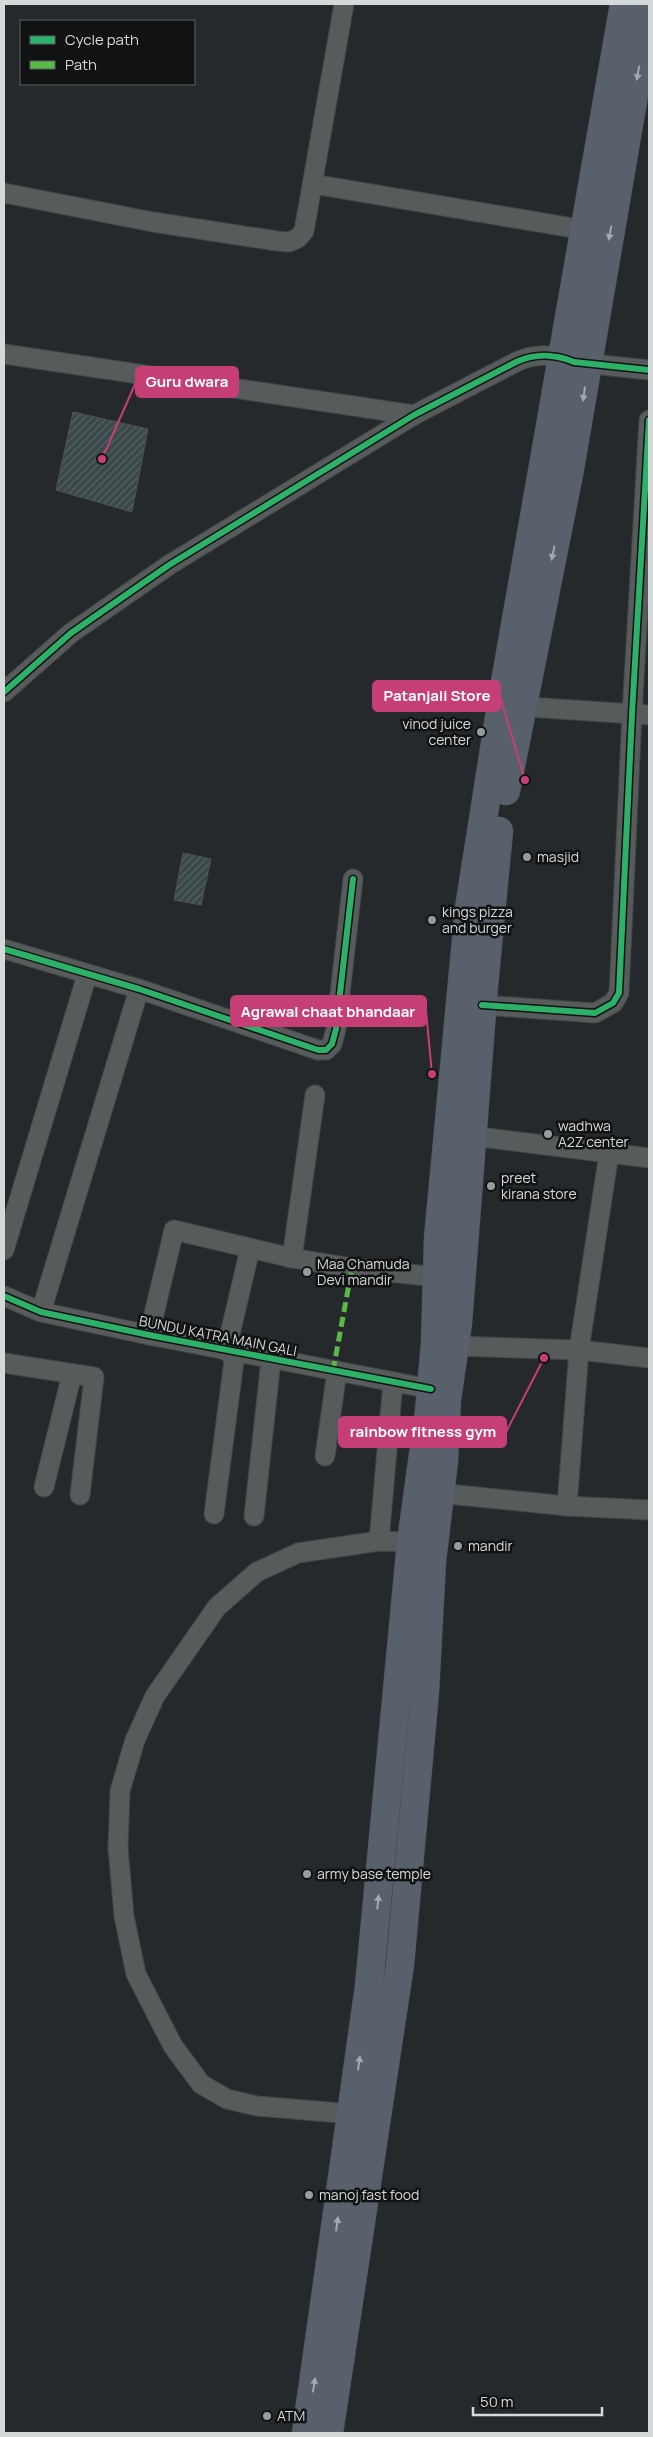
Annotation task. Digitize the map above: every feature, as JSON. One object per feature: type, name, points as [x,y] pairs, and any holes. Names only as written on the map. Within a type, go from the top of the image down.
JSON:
[{"type":"highway","points":[[329,2433],[400,1965],[425,1692],[432,1561],[429,1492],[431,1388],[438,1238],[468,918],[512,706],[570,469],[575,360],[585,230],[624,4]]},
{"type":"highway","points":[[575,360],[649,8]]},
{"type":"highway","points":[[306,2433],[369,1986],[411,1542],[429,1492],[447,1400],[454,1346],[482,1006],[512,706]]},
{"type":"street","points":[[4,193],[153,222],[289,242],[298,238],[304,231],[344,4]]},
{"type":"street","points":[[313,184],[585,230]]},
{"type":"street","points":[[4,354],[414,415]]},
{"type":"street","points":[[4,692],[71,633],[169,565],[414,415],[532,355],[649,370]]},
{"type":"street","points":[[482,1006],[594,1013],[613,1003],[619,993],[640,715],[649,420]]},
{"type":"street","points":[[512,706],[640,715]]},
{"type":"street","points":[[4,949],[139,989],[318,1050],[329,1049],[336,1029],[353,879]]},
{"type":"street","points":[[4,1250],[87,975]]},
{"type":"street","points":[[41,1312],[139,989]]},
{"type":"street","points":[[292,1258],[315,1095]]},
{"type":"street","points":[[472,1136],[649,1158]]},
{"type":"street","points":[[568,1506],[580,1350],[609,1153]]},
{"type":"street","points":[[149,1335],[174,1230],[292,1258],[352,1268],[437,1277]]},
{"type":"street","points":[[214,1514],[230,1352],[250,1249]]},
{"type":"street","name":"BUNDU KATRA MAIN GALI","points":[[4,1296],[41,1312],[230,1352],[431,1388]]},
{"type":"street","points":[[454,1346],[580,1350],[649,1358]]},
{"type":"street","points":[[254,1516],[272,1360]]},
{"type":"street","points":[[4,1363],[92,1376],[95,1379],[80,1495]]},
{"type":"street","points":[[325,1456],[337,1372]]},
{"type":"street","points":[[44,1487],[72,1374]]},
{"type":"street","points":[[379,1542],[393,1382]]},
{"type":"street","points":[[429,1492],[568,1506],[649,1510]]},
{"type":"street","points":[[352,2114],[257,2106],[227,2100],[201,2084],[173,2046],[136,1974],[124,1916],[118,1839],[120,1791],[135,1740],[155,1696],[217,1607],[257,1572],[298,1553],[379,1542],[411,1542]]},
{"type":"building","points":[[73,412],[148,429],[132,512],[56,490]]},
{"type":"building","points":[[183,853],[211,859],[201,905],[174,900]]},
{"type":"marked path","points":[[333,1371],[352,1268]]},
{"type":"cycle path","points":[[4,692],[71,633],[169,565],[414,415],[516,362],[531,357],[552,356],[574,362],[649,370]]},
{"type":"cycle path","points":[[482,1005],[595,1013],[613,1003],[619,993],[632,714],[649,420]]},
{"type":"cycle path","points":[[4,949],[139,989],[318,1050],[326,1050],[332,1044],[336,1029],[353,879]]},
{"type":"cycle path","points":[[4,1296],[41,1312],[149,1335],[431,1389]]},
{"type":"place","name":"Guru dwara","points":[[102,459]]},
{"type":"place","name":"vinod juice center","points":[[481,732]]},
{"type":"place","name":"Patanjali Store","points":[[525,780]]},
{"type":"place","name":"masjid","points":[[527,857]]},
{"type":"place","name":"kings pizza and burger","points":[[432,920]]},
{"type":"place","name":"Agrawal chaat bhandaar","points":[[432,1074]]},
{"type":"place","name":"wadhwa A2Z center","points":[[548,1134]]},
{"type":"place","name":"preet kirana store","points":[[491,1186]]},
{"type":"place","name":"Maa Chamuda Devi mandir","points":[[307,1272]]},
{"type":"place","name":"rainbow fitness gym","points":[[544,1358]]},
{"type":"place","name":"mandir","points":[[458,1546]]},
{"type":"place","name":"army base temple","points":[[307,1874]]},
{"type":"place","name":"manoj fast food","points":[[309,2195]]},
{"type":"place","name":"ATM","points":[[267,2416]]}]
